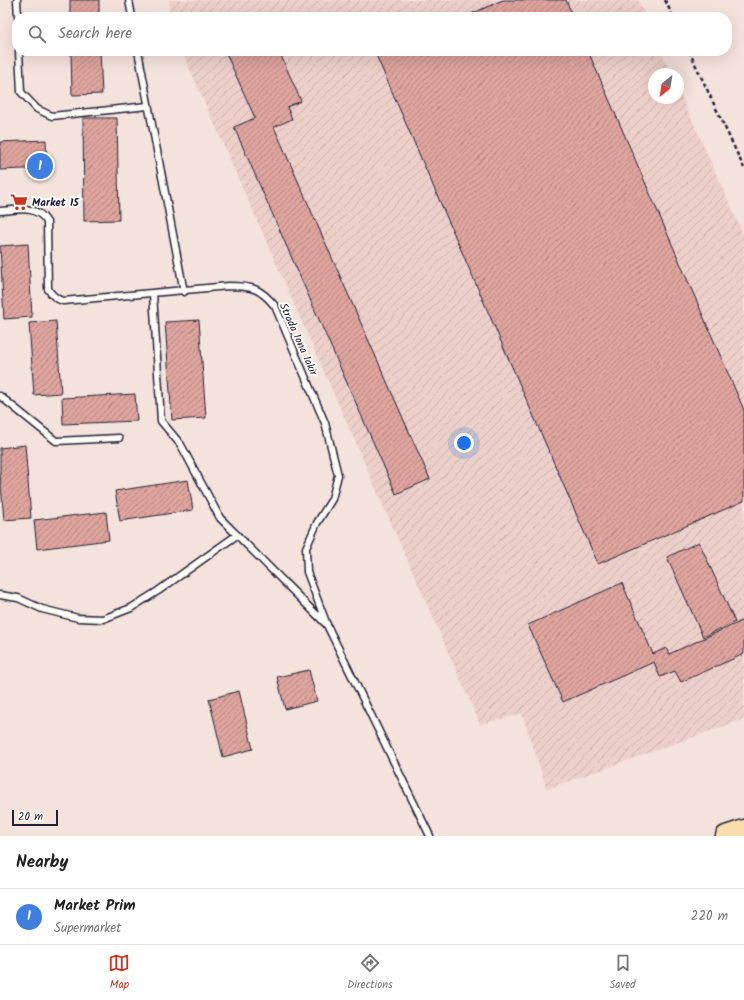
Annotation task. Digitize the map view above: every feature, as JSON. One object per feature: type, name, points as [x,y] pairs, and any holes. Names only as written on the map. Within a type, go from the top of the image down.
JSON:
[{"type":"main road","points":[[726,836],[744,830]]},
{"type":"lane","points":[[17,0],[18,12]]},
{"type":"lane","points":[[128,0],[131,12]]},
{"type":"lane","points":[[19,56],[18,71],[21,92],[37,109],[52,116],[148,106]]},
{"type":"lane","points":[[139,56],[184,292]]},
{"type":"lane","name":"Strada Iona Iakir","points":[[0,211],[31,210],[39,212],[47,222],[48,289],[52,295],[63,301],[184,292],[229,286],[250,286],[264,293],[275,306],[284,324],[324,423],[338,475],[332,499],[317,523],[306,548],[307,572],[327,625]]},
{"type":"lane","points":[[153,294],[161,421],[182,444],[220,518],[327,625],[430,836]]},
{"type":"lane","points":[[0,396],[56,441],[119,438]]},
{"type":"lane","points":[[0,595],[18,598],[42,609],[78,618],[103,619],[131,608],[158,591],[237,535]]},
{"type":"path","points":[[665,0],[671,12]]},
{"type":"path","points":[[691,56],[744,168]]},
{"type":"shaded area","points":[[169,0],[638,0],[644,12],[170,12]]},
{"type":"shaded area","points":[[184,56],[663,56],[668,68],[648,68],[648,104],[684,104],[684,102],[744,236],[744,719],[547,789],[522,714],[480,724]]},
{"type":"building","points":[[70,0],[99,0],[99,12],[70,12]]},
{"type":"building","points":[[503,0],[566,0],[571,12],[475,12]]},
{"type":"building","points":[[71,56],[100,56],[102,94],[72,95]]},
{"type":"building","points":[[227,56],[281,56],[301,101],[287,107],[292,119],[274,127],[430,479],[396,494],[234,127],[255,118]]},
{"type":"building","points":[[376,56],[590,56],[744,410],[744,501],[598,564]]},
{"type":"building","points":[[83,118],[117,118],[119,220],[84,221]]},
{"type":"building","points":[[46,140],[47,168],[0,170],[0,142]]},
{"type":"building","points":[[28,244],[32,317],[4,319],[0,246]]},
{"type":"building","points":[[199,320],[206,418],[172,420],[165,322]]},
{"type":"building","points":[[56,321],[61,393],[34,395],[29,323]]},
{"type":"building","points":[[135,394],[137,421],[63,424],[62,398]]},
{"type":"building","points":[[25,445],[31,518],[4,520],[0,474],[0,448]]},
{"type":"building","points":[[188,480],[193,510],[120,521],[115,491]]},
{"type":"building","points":[[106,512],[109,540],[37,549],[34,520]]},
{"type":"building","points":[[699,542],[735,622],[703,637],[667,557]]},
{"type":"building","points":[[622,583],[653,654],[666,648],[669,654],[744,620],[744,654],[681,682],[675,671],[660,677],[654,662],[563,702],[528,625]]},
{"type":"building","points":[[309,670],[317,701],[285,709],[277,677]]},
{"type":"building","points":[[239,691],[253,749],[223,757],[209,699]]},
{"type":"place","name":"Market Prim","points":[[40,166]]},
{"type":"place","name":"Market 15","points":[[19,202]]}]
